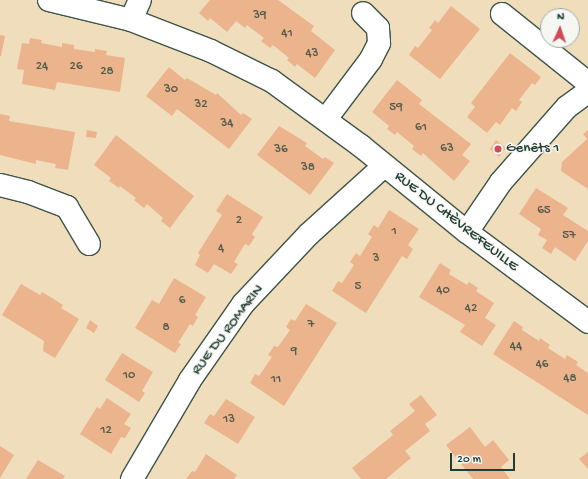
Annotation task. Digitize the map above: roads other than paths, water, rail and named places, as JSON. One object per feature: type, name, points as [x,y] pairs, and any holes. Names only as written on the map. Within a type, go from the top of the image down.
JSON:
[{"type":"street","name":"RUE DU CHÈVREFEUILLE","points":[[48,0],[131,20],[244,67],[272,81],[326,120],[468,232],[588,322]]},
{"type":"street","points":[[131,20],[140,0]]},
{"type":"street","points":[[326,120],[371,59],[379,43],[378,28],[363,13]]},
{"type":"street","points":[[502,14],[588,83]]},
{"type":"street","points":[[468,232],[501,182],[567,107],[588,92]]},
{"type":"street","name":"RUE DU ROMARIN","points":[[132,479],[190,380],[243,304],[309,234],[384,166]]},
{"type":"street","points":[[0,185],[28,192],[67,207],[89,244]]},
{"type":"place","name":"Genêts 1","points":[[498,149]]}]
